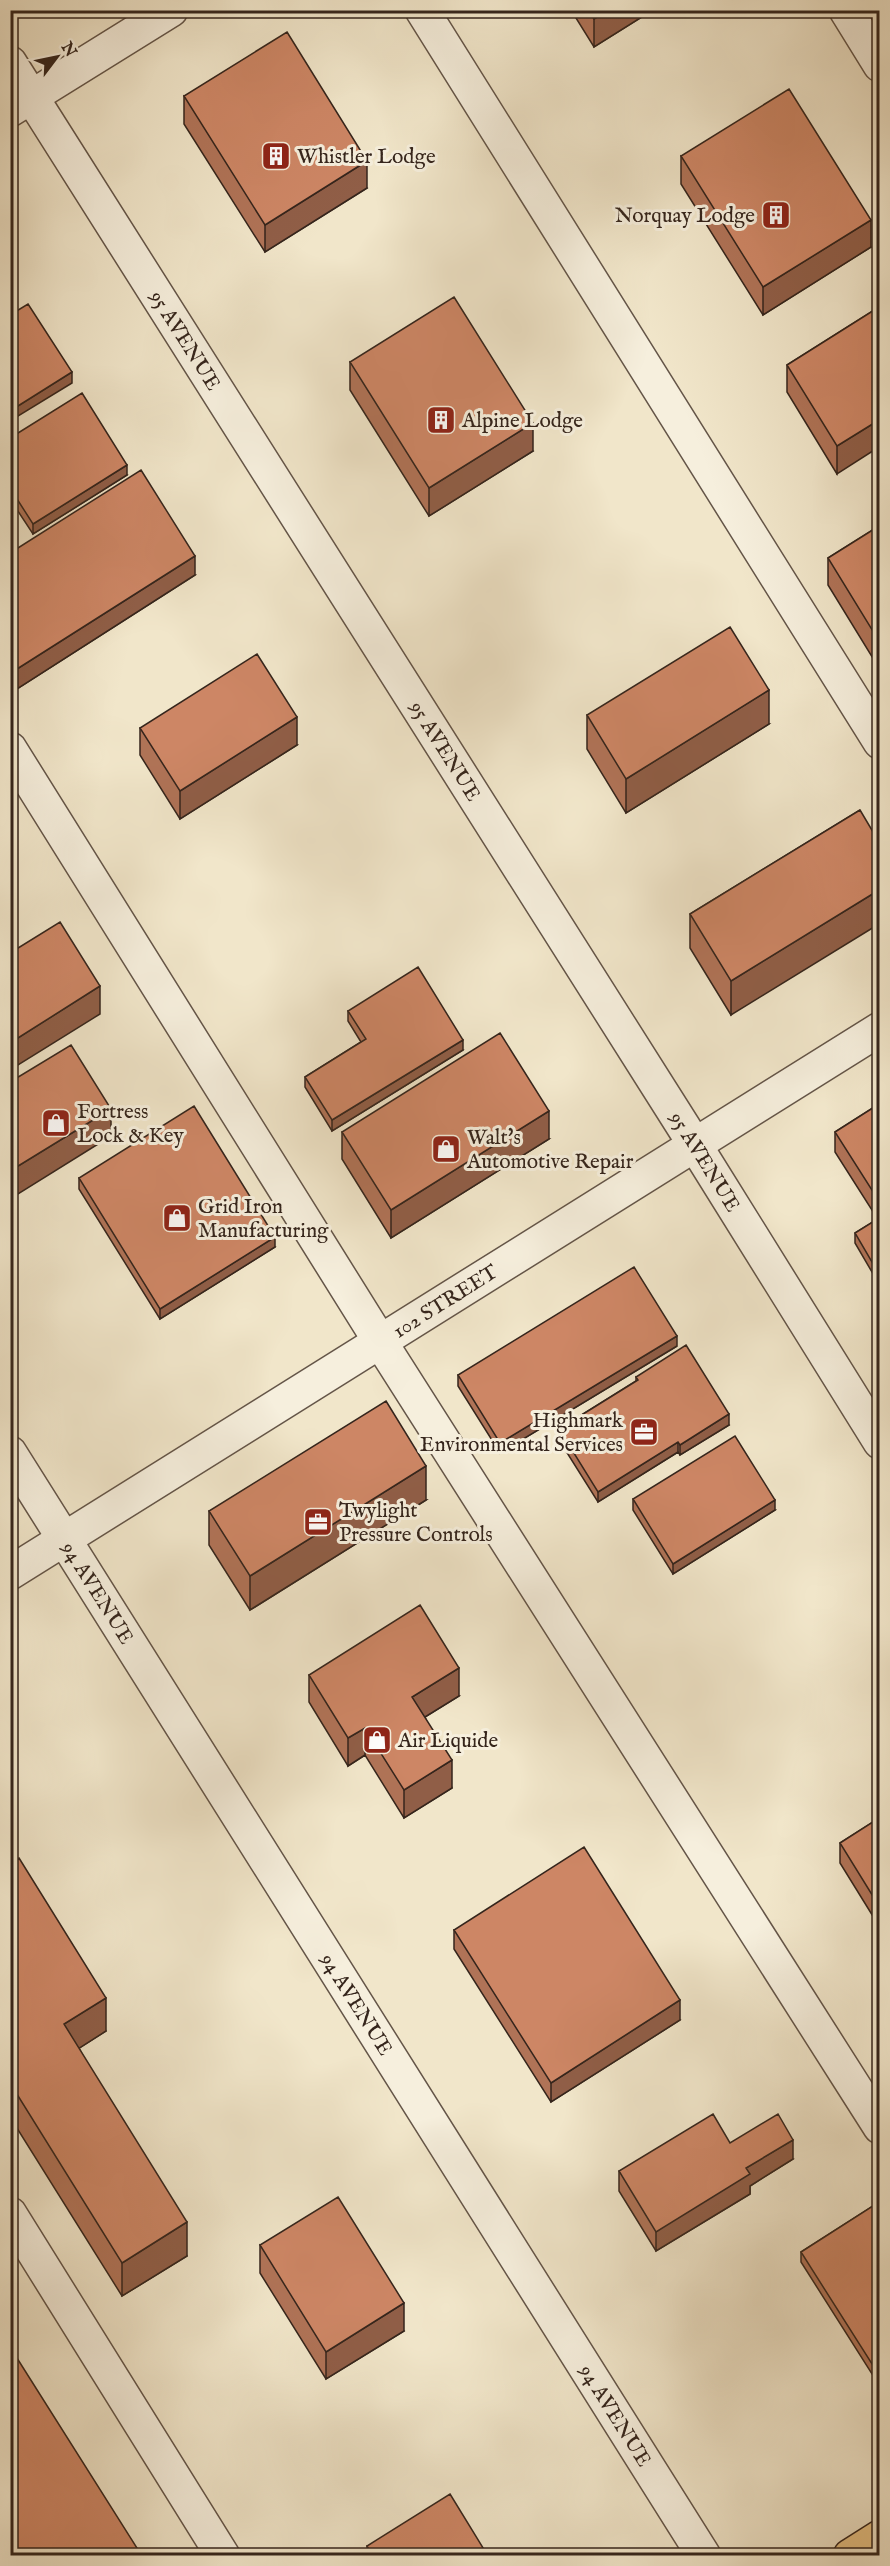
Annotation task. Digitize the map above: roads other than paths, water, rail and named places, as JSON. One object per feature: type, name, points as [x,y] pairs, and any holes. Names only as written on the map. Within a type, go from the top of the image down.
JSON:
[{"type":"main road","points":[[850,2556],[879,2537]]},
{"type":"street","points":[[21,103],[171,10]]},
{"type":"street","points":[[422,10],[879,742]]},
{"type":"street","points":[[846,10],[879,65]]},
{"type":"street","name":"95 AVENUE","points":[[10,63],[21,103],[695,1145],[879,1442]]},
{"type":"street","points":[[10,749],[381,1343],[879,2127]]},
{"type":"street","name":"102 STREET","points":[[10,1573],[381,1343],[879,1029]]},
{"type":"street","name":"94 AVENUE","points":[[10,1453],[704,2556]]},
{"type":"street","points":[[10,2214],[223,2556]]},
{"type":"place","name":"Whistler Lodge","points":[[276,156]]},
{"type":"place","name":"Norquay Lodge","points":[[776,215]]},
{"type":"place","name":"Alpine Lodge","points":[[441,420]]},
{"type":"place","name":"Fortress Lock & Key","points":[[56,1123]]},
{"type":"place","name":"Walt's Automotive Repair","points":[[446,1149]]},
{"type":"place","name":"Grid Iron Manufacturing","points":[[177,1218]]},
{"type":"place","name":"Highmark Environmental Services","points":[[644,1432]]},
{"type":"place","name":"Twylight Pressure Controls","points":[[318,1522]]},
{"type":"place","name":"Air Liquide","points":[[377,1740]]}]
